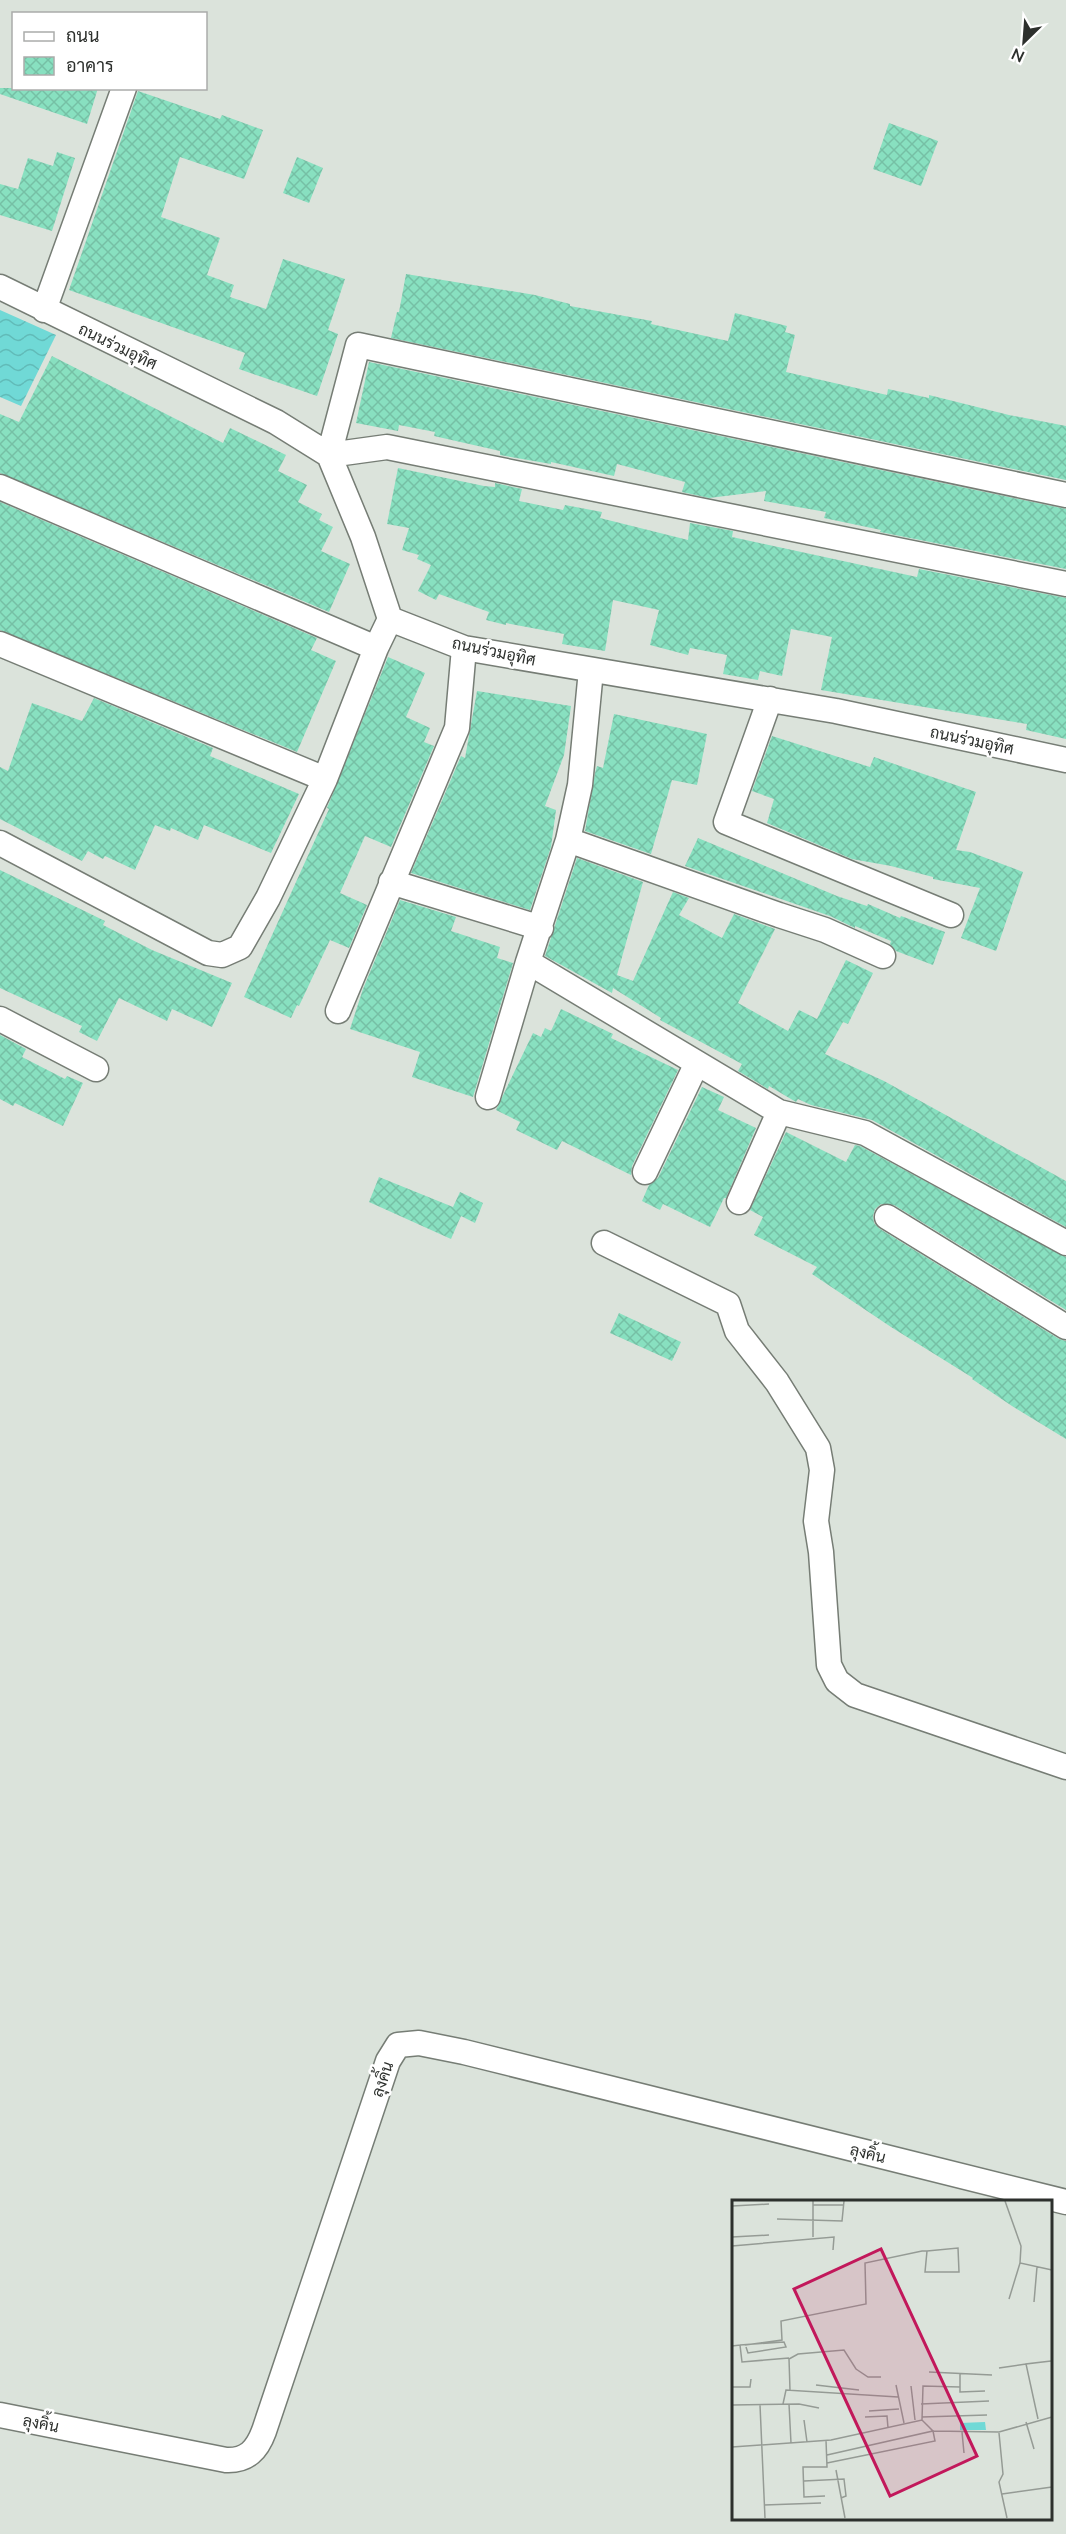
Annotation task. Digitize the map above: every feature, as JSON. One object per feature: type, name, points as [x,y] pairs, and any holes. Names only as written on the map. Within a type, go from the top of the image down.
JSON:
[{"type":"street","points":[[44,310],[123,90]]},
{"type":"street","name":"ถนนร่วมอุทิศ","points":[[0,287],[276,422],[329,455]]},
{"type":"street","points":[[0,843],[198,948],[222,955],[235,951],[243,942],[268,898],[325,779],[376,648],[390,619],[363,537],[329,455],[358,345],[1066,495]]},
{"type":"street","points":[[329,455],[387,447],[1066,584]]},
{"type":"street","points":[[0,487],[376,648]]},
{"type":"street","name":"ถนนร่วมอุทิศ","points":[[390,619],[464,648],[770,699],[1066,760]]},
{"type":"street","points":[[0,644],[325,779]]},
{"type":"street","points":[[338,1011],[457,728],[464,648]]},
{"type":"street","points":[[489,1097],[528,962],[568,840],[580,785],[591,670]]},
{"type":"street","points":[[770,699],[726,822],[951,915]]},
{"type":"street","points":[[568,840],[778,915],[808,923],[883,956]]},
{"type":"street","points":[[391,882],[541,928]]},
{"type":"street","points":[[528,962],[780,1112],[865,1133],[1066,1244]]},
{"type":"street","points":[[0,1018],[96,1069]]},
{"type":"street","points":[[645,1172],[697,1063]]},
{"type":"street","points":[[739,1202],[780,1112]]},
{"type":"street","points":[[887,1217],[1066,1327]]},
{"type":"street","points":[[604,1243],[728,1304],[737,1331],[777,1382],[815,1441],[822,1470],[816,1521],[821,1552],[829,1665],[837,1681],[855,1695],[1066,1767]]},
{"type":"street","name":"ลุงคิ้น","points":[[0,2415],[226,2460],[250,2455],[261,2441],[388,2061],[398,2045],[408,2043],[464,2052],[1066,2202]]},
{"type":"water","points":[[0,310],[56,335],[21,406],[0,397]]},
{"type":"building","points":[[0,88],[97,90],[87,124],[0,94]]},
{"type":"building","points":[[138,91],[220,119],[222,115],[263,130],[244,179],[180,157],[161,217],[220,238],[207,275],[234,285],[230,297],[266,309],[283,259],[345,279],[328,330],[338,334],[317,396],[239,369],[245,353],[69,290]]},
{"type":"building","points":[[889,123],[938,141],[921,186],[873,169]]},
{"type":"building","points":[[57,152],[75,158],[52,231],[0,215],[0,184],[18,189],[28,158],[53,166]]},
{"type":"building","points":[[297,157],[323,168],[309,203],[283,193]]},
{"type":"building","points":[[406,274],[535,295],[570,304],[570,306],[652,321],[651,324],[728,341],[735,313],[787,326],[785,332],[795,335],[786,372],[887,395],[888,389],[929,398],[929,395],[1009,415],[1066,426],[1066,480],[391,338],[397,312],[399,312]]},
{"type":"building","points":[[52,356],[223,443],[230,428],[286,455],[278,471],[307,485],[298,502],[322,514],[319,520],[333,527],[321,551],[350,564],[329,612],[0,473],[0,414],[19,422]]},
{"type":"building","points":[[369,362],[1066,509],[1066,569],[880,532],[881,530],[824,518],[826,512],[764,501],[766,491],[709,498],[682,492],[685,482],[617,464],[614,476],[551,462],[551,464],[500,455],[500,451],[434,436],[435,432],[399,425],[398,431],[356,423]]},
{"type":"building","points":[[398,468],[484,486],[495,487],[495,483],[522,489],[519,501],[563,510],[565,505],[602,512],[600,518],[688,540],[690,523],[733,531],[732,537],[917,577],[919,569],[1066,598],[1066,739],[1026,730],[1027,724],[821,690],[832,637],[791,629],[782,676],[760,671],[758,680],[723,674],[727,655],[690,648],[688,655],[650,645],[659,610],[613,600],[605,651],[562,644],[564,634],[486,620],[489,612],[439,594],[436,600],[418,591],[431,565],[417,559],[419,555],[402,550],[409,528],[387,524]]},
{"type":"building","points":[[0,502],[317,638],[311,650],[336,661],[297,752],[0,630]]},
{"type":"building","points":[[388,657],[425,673],[406,717],[430,728],[424,742],[434,746],[391,847],[365,836],[340,893],[367,905],[349,948],[330,940],[291,1018],[244,997],[329,809],[327,808]]},
{"type":"building","points":[[477,691],[571,706],[564,755],[545,806],[556,810],[551,847],[530,910],[411,873],[461,756],[465,758]]},
{"type":"building","points":[[94,698],[213,748],[210,756],[299,794],[271,853],[204,825],[198,840],[171,828],[170,831],[155,825],[135,870],[88,851],[82,861],[0,819],[0,767],[8,771],[32,703],[82,721]]},
{"type":"building","points":[[614,714],[707,734],[697,785],[672,780],[651,854],[585,831],[595,773],[597,766],[603,768]]},
{"type":"building","points":[[772,736],[870,767],[874,757],[976,792],[956,850],[970,852],[1023,872],[996,951],[961,938],[980,888],[852,859],[767,823],[774,799],[752,791]]},
{"type":"building","points":[[698,838],[837,896],[867,906],[868,904],[900,918],[901,916],[945,932],[933,965],[896,951],[890,944],[891,941],[830,916],[685,866]]},
{"type":"building","points":[[577,858],[643,882],[617,975],[633,981],[673,892],[689,898],[679,915],[722,938],[734,914],[775,929],[738,1003],[788,1031],[799,1010],[817,1019],[846,960],[873,973],[848,1024],[843,1022],[825,1054],[884,1081],[1066,1181],[1066,1227],[872,1120],[811,1105],[798,1099],[796,1102],[769,1086],[768,1089],[738,1071],[742,1064],[660,1020],[661,1018],[613,988],[612,993],[545,956]]},
{"type":"building","points":[[0,870],[105,921],[103,925],[152,950],[232,983],[212,1027],[172,1009],[167,1021],[119,998],[97,1041],[79,1032],[82,1026],[0,988]]},
{"type":"building","points":[[400,900],[456,917],[451,931],[500,947],[497,958],[513,963],[473,1097],[412,1077],[420,1052],[350,1029],[363,989]]},
{"type":"building","points":[[561,1009],[613,1034],[611,1038],[678,1070],[632,1166],[631,1175],[562,1141],[557,1150],[516,1130],[520,1122],[496,1110],[533,1033],[541,1037],[545,1028],[551,1031]]},
{"type":"building","points":[[0,1035],[26,1049],[22,1057],[65,1079],[67,1076],[83,1083],[63,1126],[15,1103],[13,1106],[0,1099]]},
{"type":"building","points":[[702,1087],[724,1097],[718,1110],[756,1128],[726,1198],[710,1227],[663,1204],[660,1210],[642,1201],[649,1185],[658,1178]]},
{"type":"building","points":[[786,1132],[846,1162],[855,1145],[860,1146],[1066,1257],[1066,1310],[894,1205],[881,1204],[875,1209],[873,1216],[874,1223],[880,1229],[1059,1339],[1066,1341],[1066,1439],[812,1274],[817,1267],[754,1235],[763,1217],[750,1210]]},
{"type":"building","points":[[379,1177],[453,1207],[460,1192],[483,1203],[475,1223],[461,1216],[451,1239],[369,1202]]},
{"type":"building","points":[[619,1313],[681,1342],[672,1361],[610,1333]]}]
